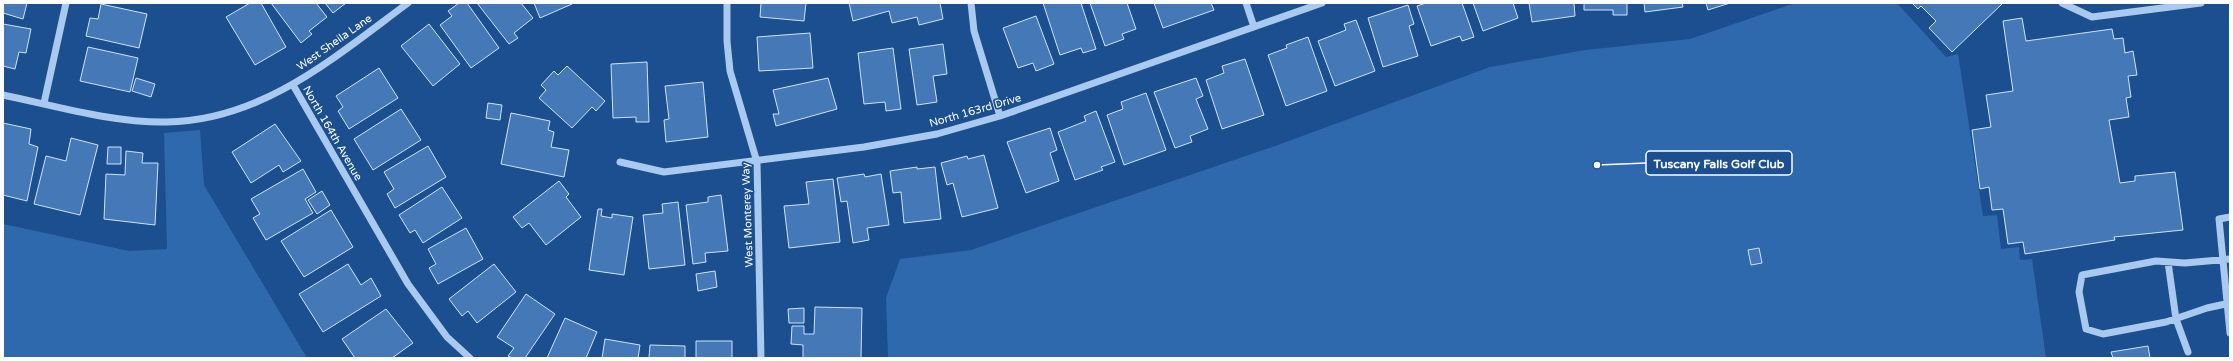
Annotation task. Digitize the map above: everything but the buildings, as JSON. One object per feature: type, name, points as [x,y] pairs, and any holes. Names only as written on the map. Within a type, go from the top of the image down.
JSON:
[{"type":"street","points":[[44,103],[66,3]]},
{"type":"street","name":"West Sheila Lane","points":[[293,85],[408,3]]},
{"type":"street","name":"West Monterey Way","points":[[727,3],[727,41],[730,71],[757,162],[761,358]]},
{"type":"street","points":[[972,3],[974,31],[1000,116]]},
{"type":"street","points":[[1246,3],[1254,27]]},
{"type":"street","name":"North 163rd Drive","points":[[620,162],[664,172],[864,148],[929,135],[1000,116],[1322,3]]},
{"type":"street","points":[[2062,3],[2092,17],[2201,3]]},
{"type":"street","name":"North 164th Avenue","points":[[3,94],[117,118],[167,122],[215,117],[264,99],[293,85],[408,284],[446,337],[470,358]]},
{"type":"street","points":[[2230,217],[2219,219],[2226,260],[2230,333]]},
{"type":"street","points":[[2226,260],[2184,264],[2156,261],[2082,274],[2079,292],[2086,329],[2103,334],[2176,319],[2228,303]]},
{"type":"street","points":[[2168,262],[2176,319],[2188,352]]},
{"type":"shaded area","points":[[1795,3],[1897,3],[1946,57],[1958,54],[1983,216],[1997,215],[2001,249],[2019,247],[2020,260],[2032,259],[2046,358],[888,358],[886,298],[900,259],[971,250],[1275,146],[1490,67],[1585,50],[1690,39]]},
{"type":"shaded area","points":[[200,130],[204,185],[307,358],[3,358],[3,224],[129,251],[167,249],[164,133]]},
{"type":"place","name":"Tuscany Falls Golf Club","points":[[1597,165]]}]
